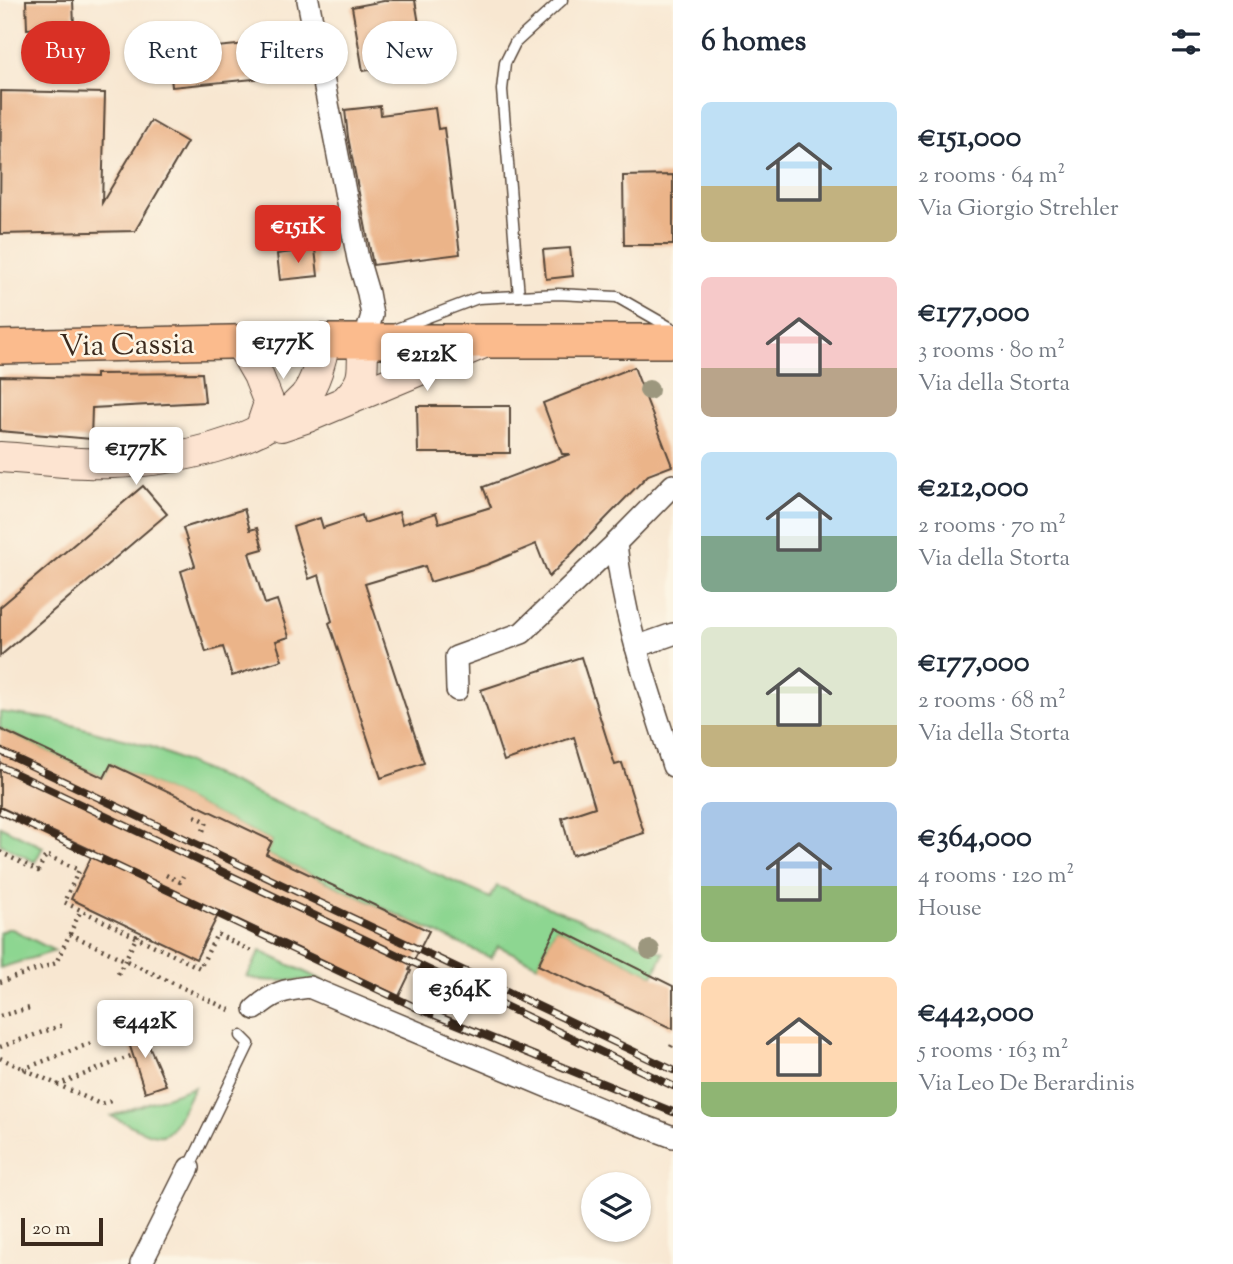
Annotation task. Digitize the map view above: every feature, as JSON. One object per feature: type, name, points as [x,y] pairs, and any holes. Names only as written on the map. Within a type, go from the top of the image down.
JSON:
[{"type":"main road","points":[[0,457],[108,464],[155,460],[203,450],[260,430],[309,417],[347,398],[487,341]]},
{"type":"main road","name":"Via Cassia","points":[[0,346],[239,342],[673,341]]},
{"type":"main road","points":[[239,342],[258,375],[269,403],[260,430]]},
{"type":"main road","points":[[260,430],[304,396],[314,378],[324,342]]},
{"type":"main road","points":[[347,398],[360,387],[363,378],[364,342]]},
{"type":"street","points":[[308,0],[358,260],[372,315],[364,342]]},
{"type":"street","points":[[457,690],[456,657],[522,633],[673,485]]},
{"type":"street","points":[[616,543],[620,582],[636,647],[673,766]]},
{"type":"street","points":[[636,647],[673,634]]},
{"type":"street","points":[[248,1012],[284,990],[309,987],[673,1137]]},
{"type":"street","points":[[141,1264],[189,1168]]},
{"type":"lane","points":[[519,296],[502,90],[505,63],[515,43],[562,0]]},
{"type":"lane","points":[[364,342],[478,298],[558,294],[617,297],[673,329]]},
{"type":"lane","points":[[189,1168],[249,1044],[241,1036]]},
{"type":"path","points":[[195,816],[207,822],[202,833]]},
{"type":"path","points":[[0,852],[38,871],[46,855],[79,870],[64,902],[138,934],[200,968],[216,934],[255,953]]},
{"type":"path","points":[[166,875],[180,882],[183,876]]},
{"type":"path","points":[[0,982],[55,963],[81,910]]},
{"type":"path","points":[[70,933],[125,960],[248,1012]]},
{"type":"path","points":[[118,974],[138,934]]},
{"type":"path","points":[[0,1016],[30,1008]]},
{"type":"path","points":[[0,1047],[63,1025]]},
{"type":"path","points":[[22,1069],[94,1042]]},
{"type":"path","points":[[56,1085],[131,1056]]},
{"type":"path","points":[[0,1058],[100,1104],[111,1101]]},
{"type":"green space","points":[[0,712],[50,719],[152,747],[490,898],[497,886],[664,953],[653,976],[556,928],[538,965],[498,946],[491,958],[266,854],[272,841],[111,764],[104,778],[0,729]]},
{"type":"green space","points":[[0,826],[43,847],[35,862],[0,844]]},
{"type":"green space","points":[[7,929],[55,951],[0,968],[0,932]]},
{"type":"green space","points":[[260,951],[326,982],[247,977]]},
{"type":"green space","points":[[194,1087],[171,1130],[164,1134],[145,1132],[111,1116]]},
{"type":"building","points":[[26,0],[73,0],[74,21],[27,21]]},
{"type":"building","points":[[389,0],[415,0],[418,21],[362,21],[362,65],[352,7]]},
{"type":"building","points":[[236,45],[236,81],[222,82],[222,46]]},
{"type":"building","points":[[172,84],[202,84],[172,87]]},
{"type":"building","points":[[1,91],[105,93],[102,203],[151,121],[187,142],[135,231],[0,234]]},
{"type":"building","points":[[380,106],[381,115],[435,108],[438,129],[444,128],[460,254],[373,265],[345,110]]},
{"type":"building","points":[[673,175],[673,245],[624,245],[623,176]]},
{"type":"building","points":[[570,248],[573,276],[546,279],[543,250]]},
{"type":"building","points":[[315,249],[318,276],[280,280],[277,254]]},
{"type":"building","points":[[634,367],[672,466],[648,475],[549,577],[536,544],[486,565],[430,582],[425,566],[365,584],[424,763],[381,778],[329,623],[332,621],[319,575],[309,579],[293,527],[320,518],[323,528],[362,515],[364,523],[399,512],[402,524],[436,513],[439,523],[491,507],[483,487],[570,454],[562,454],[543,403]]},
{"type":"building","points":[[202,373],[205,402],[92,408],[91,439],[0,431],[0,376],[96,378],[96,374]]},
{"type":"building","points":[[417,406],[510,406],[510,453],[418,453]]},
{"type":"building","points":[[143,486],[167,514],[0,656],[0,607]]},
{"type":"building","points":[[244,509],[250,530],[257,528],[263,549],[249,553],[265,604],[277,600],[289,637],[276,641],[282,660],[232,676],[223,647],[206,652],[181,571],[195,566],[183,528]]},
{"type":"building","points":[[581,657],[615,765],[622,763],[644,833],[572,855],[562,818],[595,807],[574,737],[504,761],[481,690]]},
{"type":"building","points":[[0,729],[104,778],[111,764],[272,841],[266,854],[429,931],[399,996],[220,911],[196,959],[71,899],[94,851],[0,807]]},
{"type":"building","points":[[556,928],[673,986],[673,1029],[538,965]]},
{"type":"building","points":[[140,1025],[166,1085],[145,1092],[125,1031]]},
{"type":"railway","points":[[0,751],[673,1070]]},
{"type":"railway","points":[[0,766],[673,1086]]},
{"type":"railway","points":[[0,811],[415,1007],[673,1112]]}]
